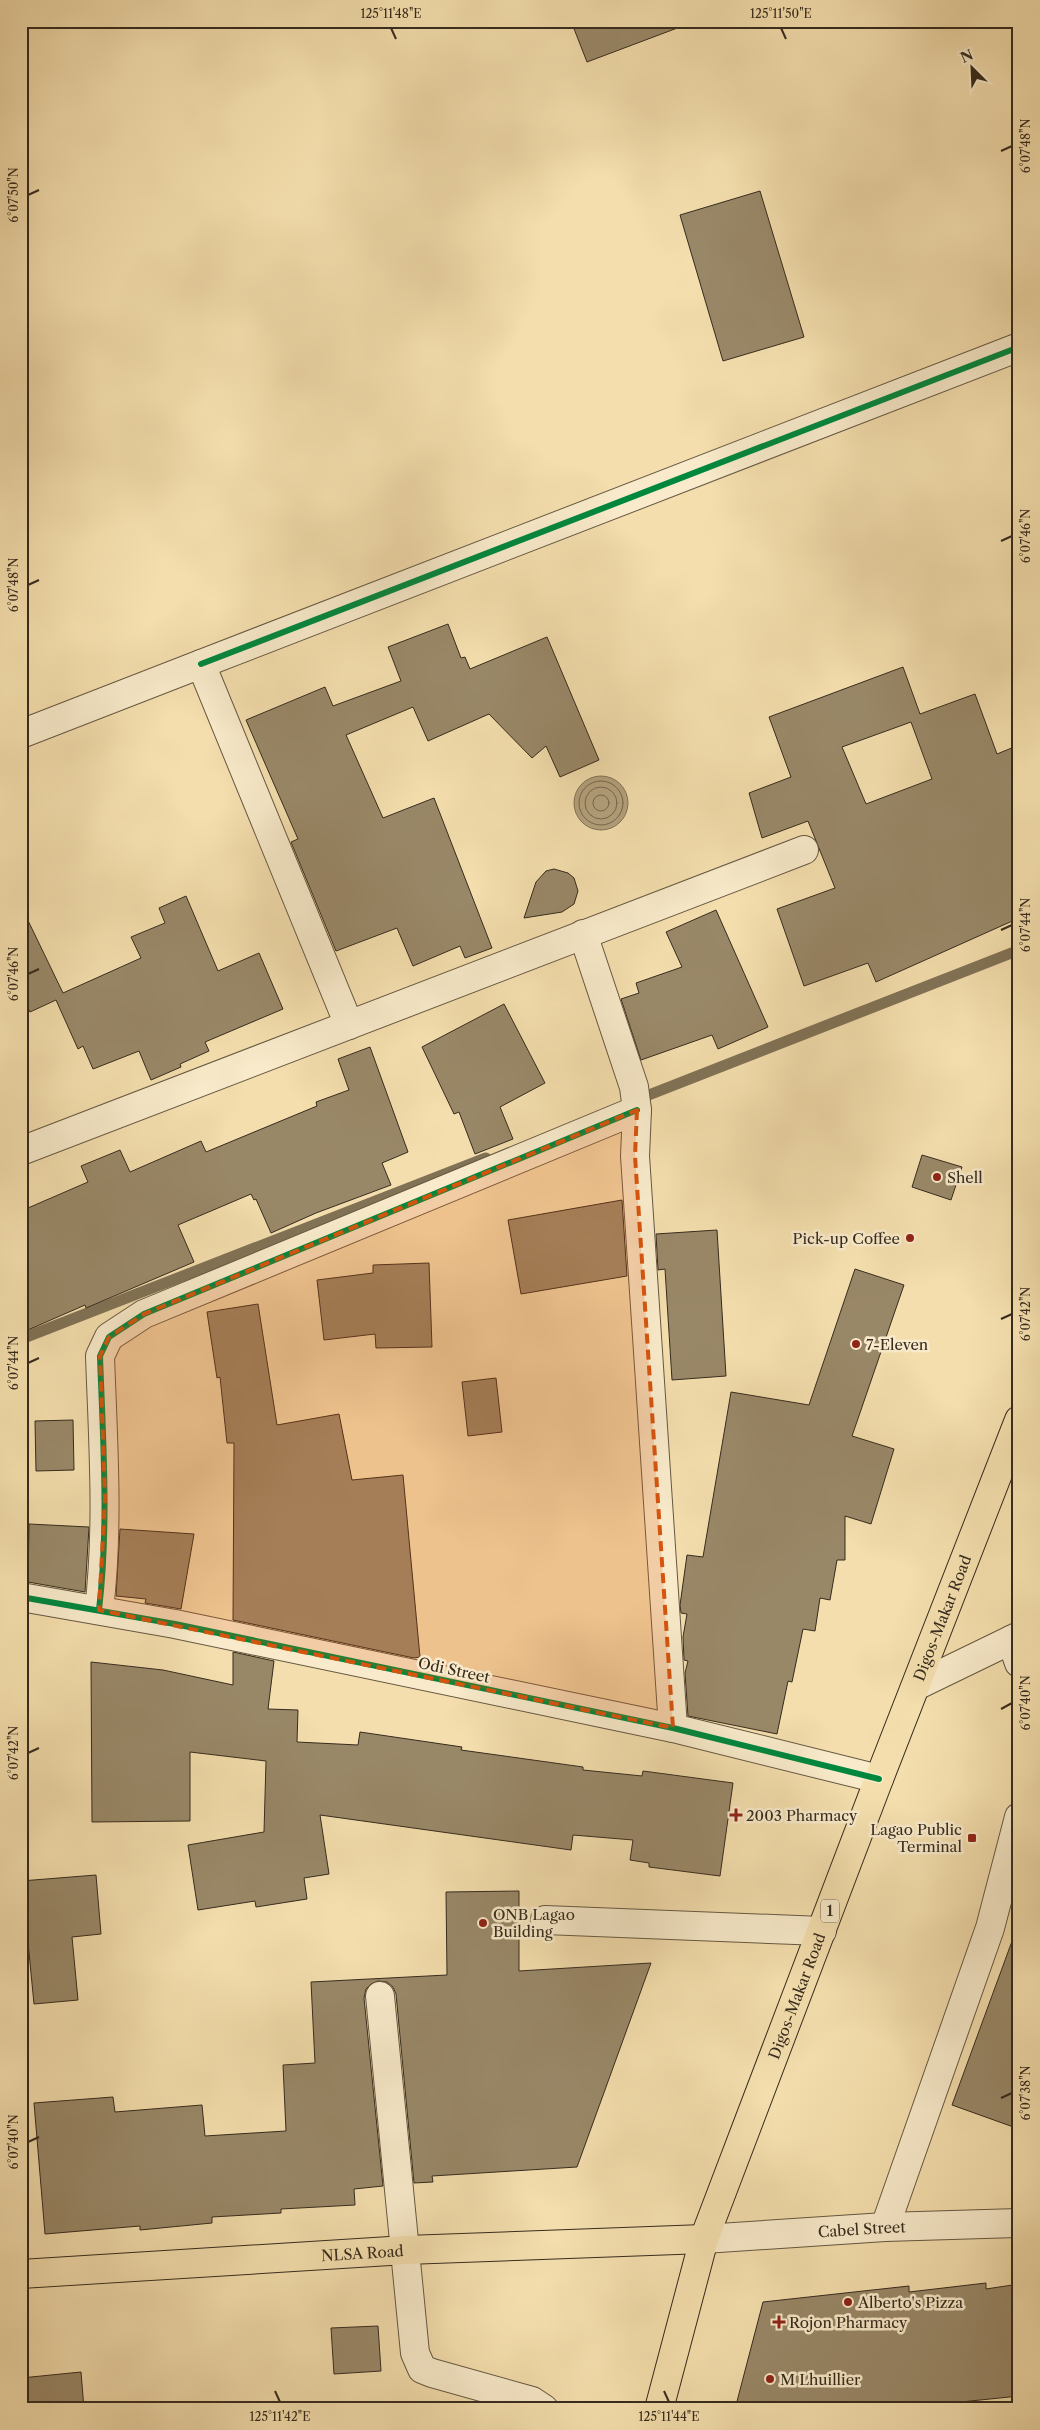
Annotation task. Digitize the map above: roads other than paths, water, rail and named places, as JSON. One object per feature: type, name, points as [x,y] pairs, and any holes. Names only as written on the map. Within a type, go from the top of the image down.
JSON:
[{"type":"main road","name":"Digos-Makar Road","points":[[659,2409],[704,2239],[879,1779],[1019,1420]]},
{"type":"main road","name":"NLSA Road","points":[[21,2274],[406,2250],[704,2239]]},
{"type":"street","points":[[21,734],[1019,347]]},
{"type":"street","points":[[201,664],[349,1025]]},
{"type":"street","points":[[21,1151],[804,850]]},
{"type":"street","points":[[583,934],[634,1087],[637,1110],[635,1156],[673,1728]]},
{"type":"street","points":[[99,1610],[104,1567],[105,1498],[100,1356],[109,1337],[144,1314],[637,1110]]},
{"type":"street","name":"Odi Street","points":[[21,1597],[99,1610],[673,1728],[879,1779]]},
{"type":"street","points":[[916,1686],[1016,1647]]},
{"type":"street","points":[[885,2227],[990,1928],[1019,1817]]},
{"type":"street","points":[[545,1920],[822,1931]]},
{"type":"street","points":[[380,1996],[415,2353],[422,2369],[532,2401],[544,2409]]},
{"type":"street","name":"Cabel Street","points":[[704,2239],[885,2227],[1019,2223]]},
{"type":"water","points":[[596,776],[606,776],[616,780],[624,788],[628,803],[624,818],[616,826],[606,830],[596,830],[586,826],[578,818],[574,808],[574,798],[578,788],[586,780]]},
{"type":"waterway","points":[[636,1100],[1019,950]]},
{"type":"waterway","points":[[21,1339],[486,1158]]},
{"type":"place","name":"Shell","points":[[937,1177]]},
{"type":"place","name":"Pick-up Coffee","points":[[910,1238]]},
{"type":"place","name":"7-Eleven","points":[[856,1344]]},
{"type":"place","name":"2003 Pharmacy","points":[[736,1815]]},
{"type":"place","name":"Lagao Public Terminal","points":[[972,1838]]},
{"type":"place","name":"ONB Lagao Building","points":[[483,1923]]},
{"type":"place","name":"Alberto's Pizza","points":[[848,2302]]},
{"type":"place","name":"Rojon Pharmacy","points":[[779,2322]]},
{"type":"place","name":"M Lhuillier","points":[[770,2379]]}]
